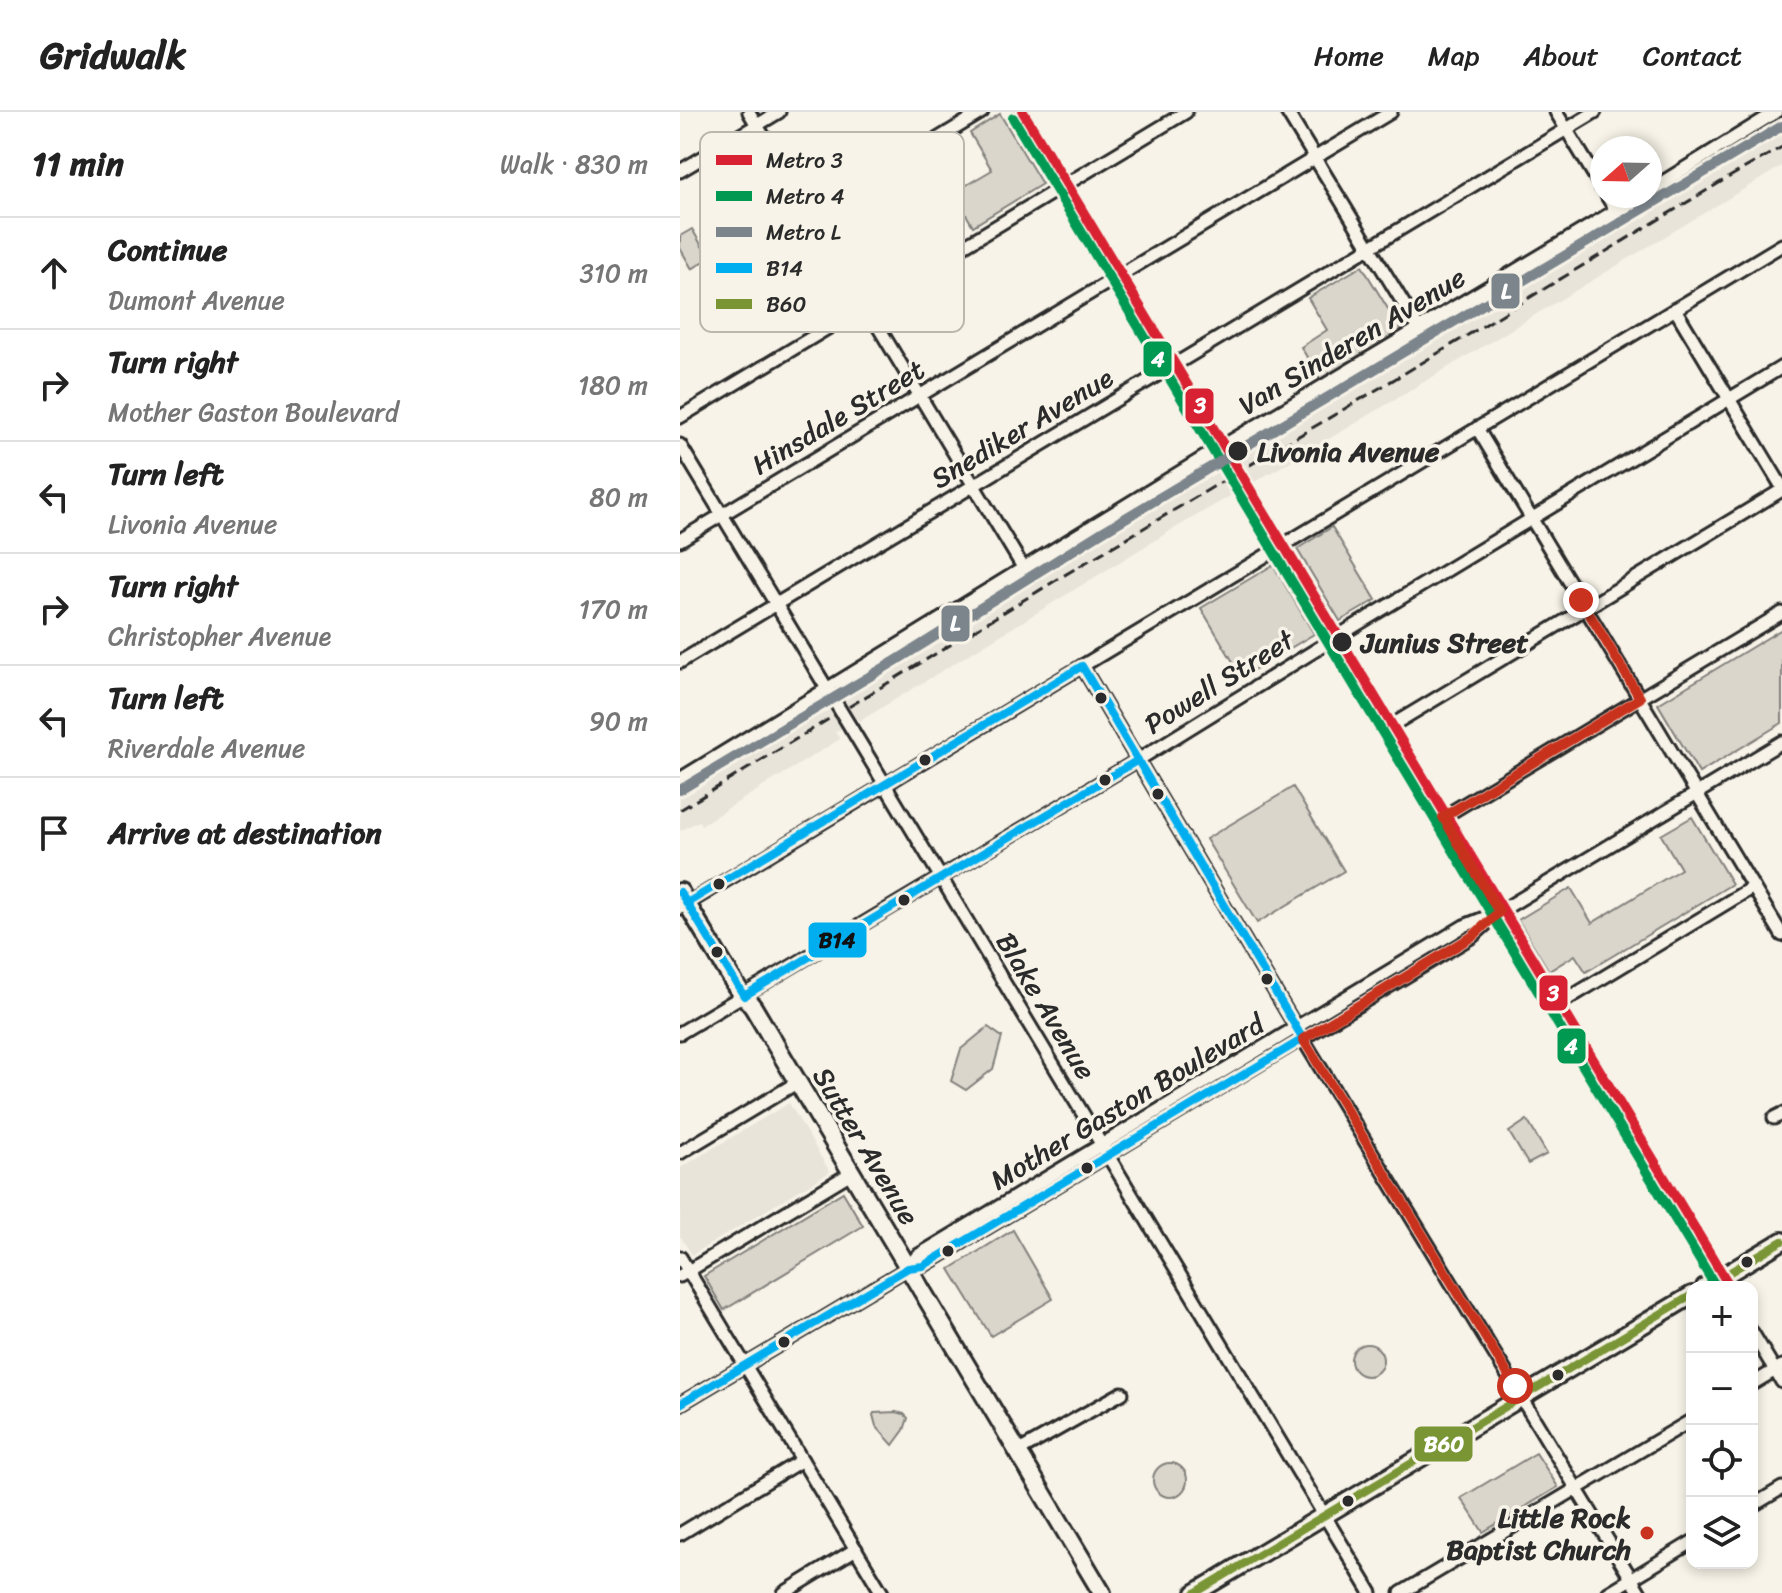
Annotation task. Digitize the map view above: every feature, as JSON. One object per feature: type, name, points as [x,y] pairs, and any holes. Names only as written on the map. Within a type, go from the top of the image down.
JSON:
[{"type":"street","points":[[749,112],[761,132]]},
{"type":"street","points":[[745,132],[779,112]]},
{"type":"street","points":[[949,132],[982,112]]},
{"type":"street","points":[[1020,112],[1221,447]]},
{"type":"street","points":[[964,246],[1186,112]]},
{"type":"street","points":[[1287,112],[1419,329]]},
{"type":"street","name":"Hinsdale Street","points":[[680,540],[1391,112]]},
{"type":"street","points":[[1556,112],[1590,168]]},
{"type":"street","name":"Snediker Avenue","points":[[680,662],[1595,112]]},
{"type":"street","points":[[1662,183],[1776,112]]},
{"type":"street","points":[[680,171],[700,159]]},
{"type":"street","name":"Van Sinderen Avenue","points":[[680,779],[828,691],[1221,447],[1621,208]]},
{"type":"street","points":[[682,901],[885,785],[1782,245]]},
{"type":"street","points":[[1389,727],[1782,489],[1675,309]]},
{"type":"street","points":[[680,417],[822,332]]},
{"type":"street","points":[[881,332],[1024,569]]},
{"type":"street","name":"Powell Street","points":[[680,1033],[1138,760],[1782,367]]},
{"type":"street","points":[[1477,428],[1782,935]]},
{"type":"street","name":"Blake Avenue","points":[[680,445],[1371,1593]]},
{"type":"street","points":[[1280,547],[1556,1006],[1715,1281]]},
{"type":"street","points":[[1443,817],[1782,613]]},
{"type":"street","points":[[1082,666],[1303,1039],[1640,1593]]},
{"type":"street","name":"Mother Gaston Boulevard","points":[[680,1404],[908,1268],[917,1256],[1464,926],[1499,912],[1782,742]]},
{"type":"street","points":[[1556,1006],[1753,887]]},
{"type":"street","name":"Sutter Avenue","points":[[682,901],[753,1007],[1102,1593]]},
{"type":"street","name":"Mother Gaston Boulevard","points":[[908,1268],[923,1266],[1108,1157],[1473,936],[1499,912]]},
{"type":"street","points":[[680,1153],[798,1082]]},
{"type":"street","points":[[684,1273],[851,1173]]},
{"type":"street","points":[[1722,1281],[1782,1241]]},
{"type":"street","points":[[680,1257],[684,1273],[745,1365],[882,1593]]},
{"type":"street","points":[[1195,1593],[1686,1299]]},
{"type":"street","points":[[1758,1340],[1779,1368],[1782,1382]]},
{"type":"street","points":[[1758,1380],[1779,1368]]},
{"type":"street","points":[[1019,1451],[1122,1393]]},
{"type":"street","points":[[1401,1593],[1686,1424]]},
{"type":"street","points":[[680,1534],[802,1460]]},
{"type":"street","points":[[1758,1502],[1782,1488]]},
{"type":"street","points":[[1608,1593],[1686,1546]]},
{"type":"street","points":[[784,1593],[856,1549]]},
{"type":"shaded area","points":[[1000,114],[1042,184],[973,226],[964,211],[964,187],[992,170],[970,133]]},
{"type":"shaded area","points":[[1782,132],[1782,166],[1351,426],[1170,531],[860,721],[858,718],[835,732],[840,739],[701,825],[699,821],[680,831],[680,782],[1101,525],[1336,389],[1630,208],[1641,208],[1644,212],[1651,208],[1662,208],[1662,202]]},
{"type":"shaded area","points":[[692,229],[700,243],[700,264],[692,269],[680,248],[680,236]]},
{"type":"shaded area","points":[[1362,266],[1402,332],[1321,381],[1301,347],[1327,330],[1308,298]]},
{"type":"shaded area","points":[[1332,527],[1376,600],[1340,621],[1297,549]]},
{"type":"shaded area","points":[[1273,565],[1314,634],[1242,677],[1201,608]]},
{"type":"shaded area","points":[[1782,629],[1782,723],[1699,773],[1658,704]]},
{"type":"shaded area","points":[[1293,787],[1344,871],[1257,923],[1206,839]]},
{"type":"shaded area","points":[[1692,817],[1732,884],[1586,972],[1575,955],[1549,971],[1518,920],[1571,888],[1592,923],[1681,869],[1661,835]]},
{"type":"shaded area","points":[[988,1027],[1002,1037],[993,1069],[966,1090],[951,1081],[961,1049]]},
{"type":"shaded area","points":[[789,1103],[830,1172],[692,1255],[680,1236],[680,1168]]},
{"type":"shaded area","points":[[1527,1120],[1547,1154],[1528,1164],[1509,1132]]},
{"type":"shaded area","points":[[843,1192],[863,1226],[724,1310],[704,1276]]},
{"type":"shaded area","points":[[1013,1230],[1053,1299],[991,1336],[950,1269]]},
{"type":"shaded area","points":[[1367,1344],[1378,1349],[1383,1360],[1378,1371],[1367,1376],[1356,1371],[1351,1360],[1356,1349]]},
{"type":"shaded area","points":[[896,1412],[908,1418],[893,1445],[876,1426],[873,1415]]},
{"type":"shaded area","points":[[1536,1453],[1558,1487],[1483,1532],[1461,1498]]},
{"type":"shaded area","points":[[1170,1463],[1182,1468],[1187,1480],[1182,1492],[1170,1497],[1158,1492],[1153,1480],[1158,1468]]},
{"type":"railway","points":[[680,810],[1063,576],[1782,147]]},
{"type":"metro line","name":"3","points":[[1023,112],[1726,1281]]},
{"type":"metro line","name":"4","points":[[1013,118],[1712,1281]]},
{"type":"metro line","name":"L","points":[[680,790],[1102,532],[1782,126]]},
{"type":"transit line","name":"B14","points":[[680,1404],[908,1268],[923,1266],[1303,1039],[1082,666],[687,903]]},
{"type":"transit line","name":"B14","points":[[680,892],[744,996],[1138,760]]},
{"type":"transit line","name":"B60","points":[[1715,1281],[1782,1241]]},
{"type":"transit line","name":"B60","points":[[1195,1593],[1686,1299]]},
{"type":"place","name":"Livonia Avenue","points":[[1238,451]]},
{"type":"place","name":"Junius Street","points":[[1342,642]]},
{"type":"place","name":"Little Rock Baptist Church","points":[[1647,1533]]},
{"type":"route","points":[[1515,1386],[1303,1039],[1473,936],[1499,912],[1443,817],[1640,698],[1581,600]]}]
